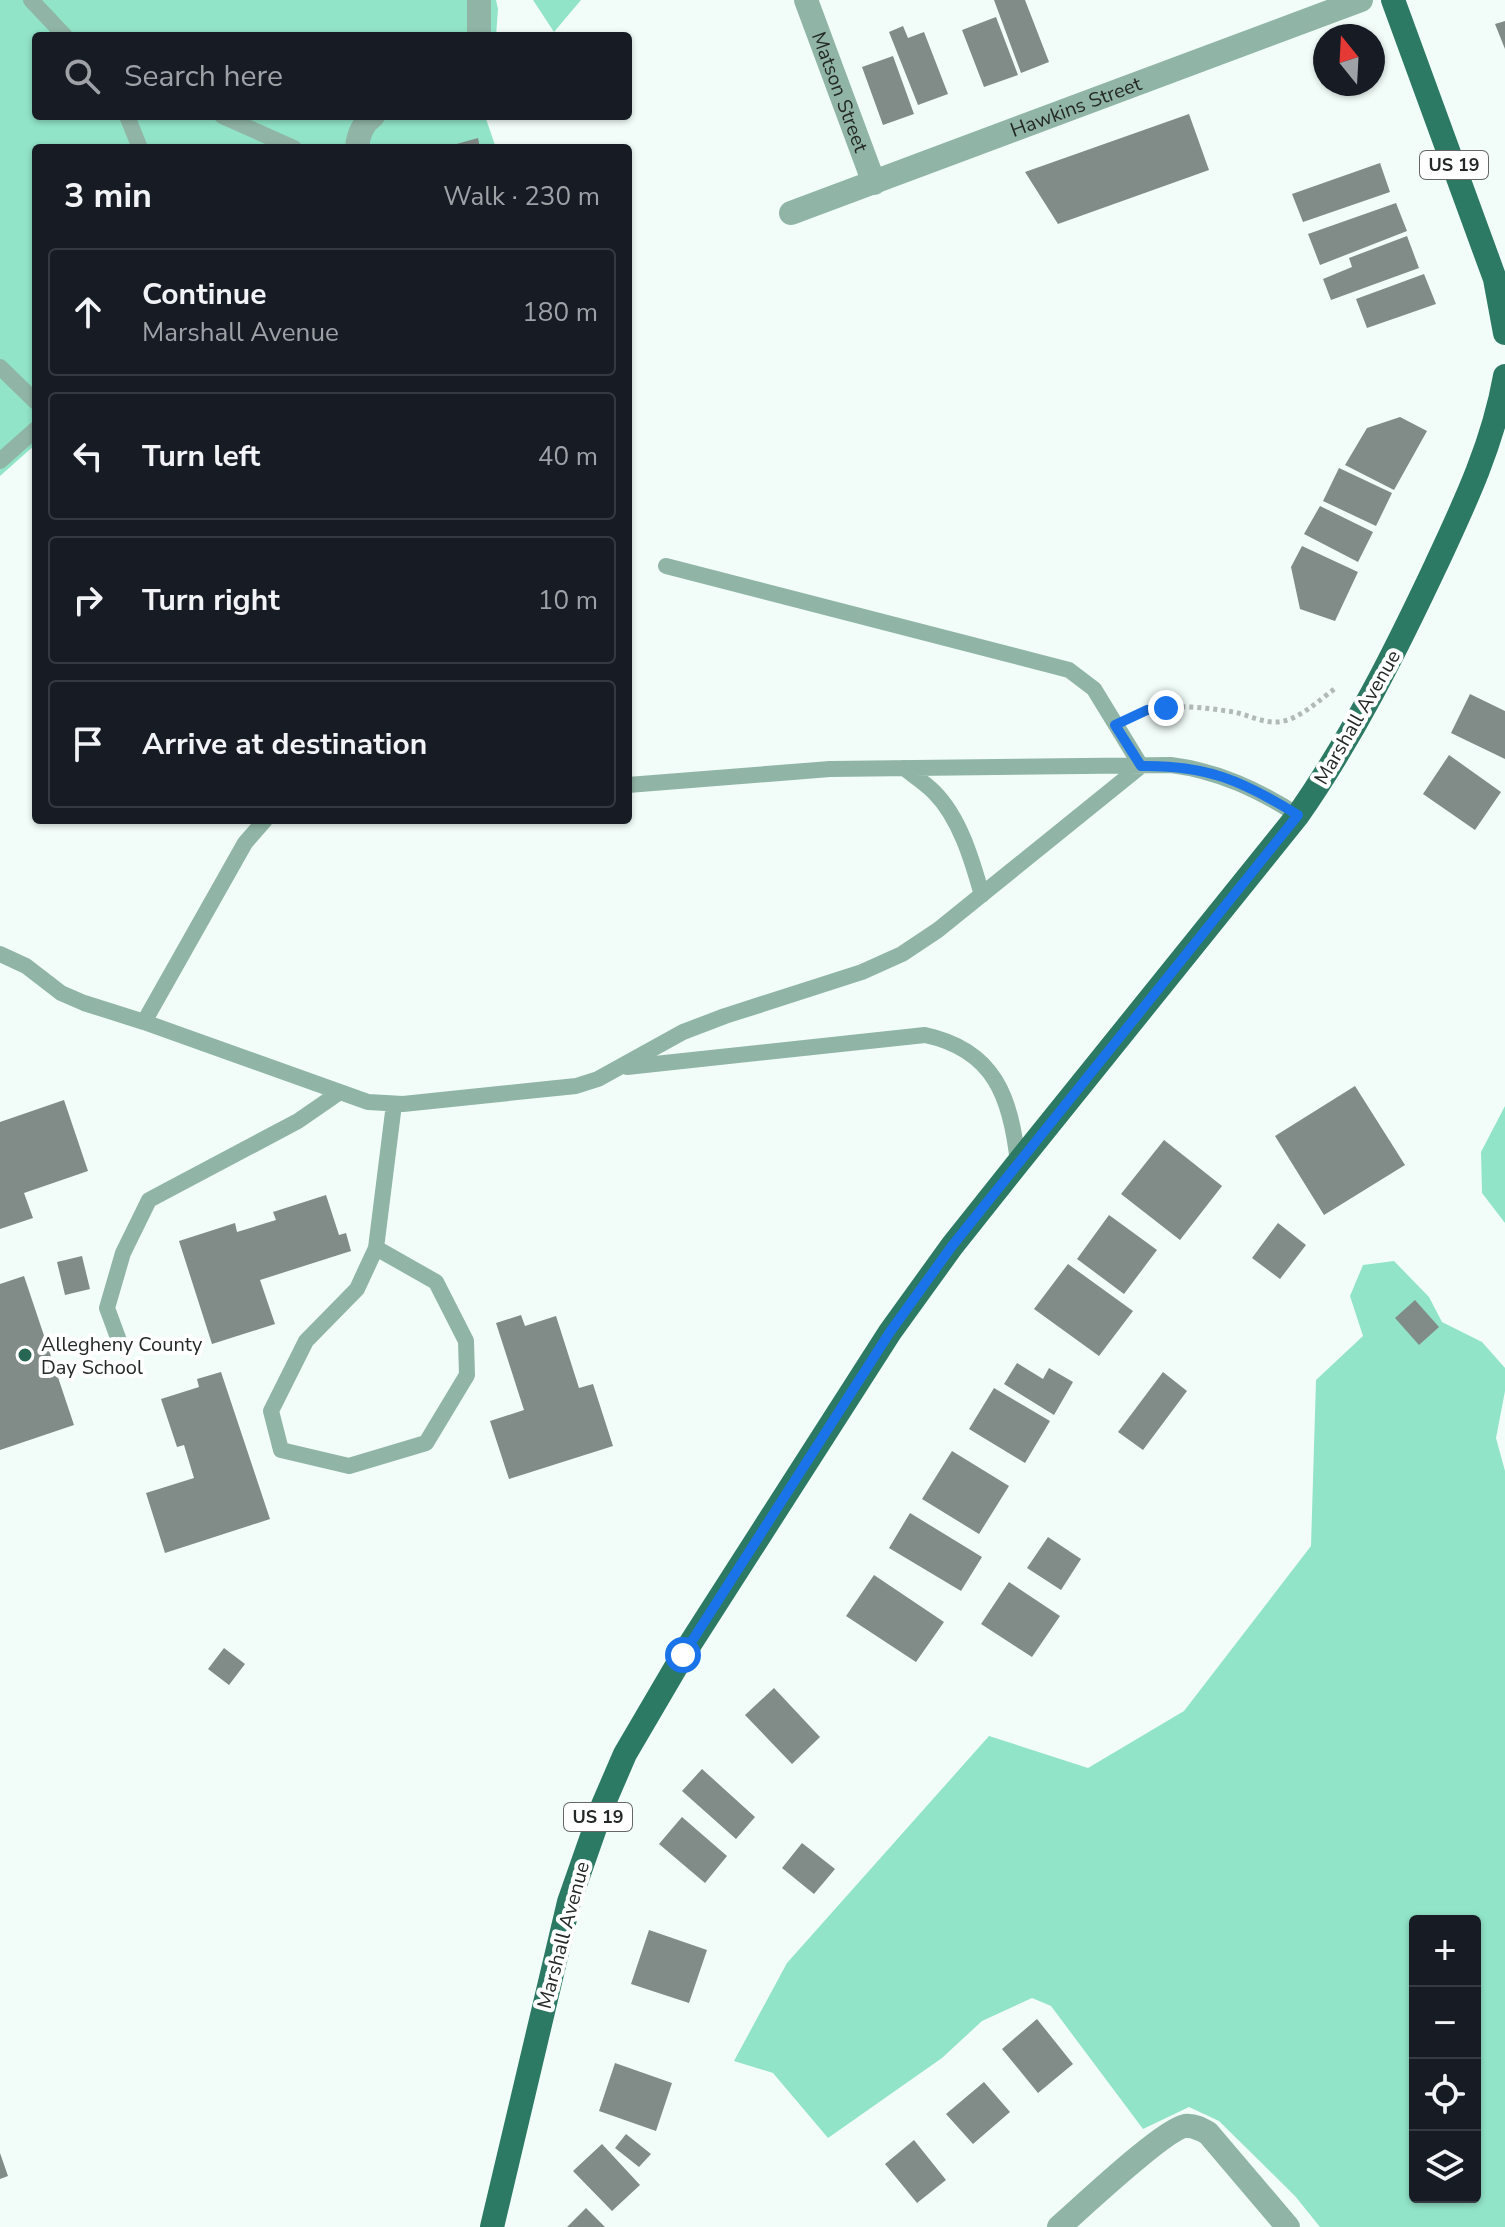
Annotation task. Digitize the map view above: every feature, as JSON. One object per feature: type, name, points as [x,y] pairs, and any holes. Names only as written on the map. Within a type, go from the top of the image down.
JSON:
[{"type":"main road","name":"US 19","points":[[1393,0],[1500,278],[1505,333]]},
{"type":"main road","name":"Marshall Avenue","points":[[492,2227],[569,1902],[603,1805],[625,1754],[683,1655],[890,1332],[952,1246],[1298,815],[1352,733],[1398,645],[1475,481],[1499,410],[1505,376]]},
{"type":"street","points":[[479,0],[479,32]]},
{"type":"street","name":"Matson Street","points":[[806,0],[874,183]]},
{"type":"street","name":"Hawkins Street","points":[[791,213],[1361,0]]},
{"type":"street","points":[[357,144],[367,120]]},
{"type":"street","points":[[1059,2227],[1163,2138],[1185,2126],[1198,2127],[1208,2133],[1288,2227]]},
{"type":"lane","points":[[31,0],[61,32]]},
{"type":"lane","points":[[129,120],[138,144]]},
{"type":"lane","points":[[231,120],[285,144]]},
{"type":"lane","points":[[0,367],[32,398]]},
{"type":"lane","points":[[0,461],[32,433]]},
{"type":"lane","points":[[666,566],[1069,670],[1094,689],[1141,766]]},
{"type":"lane","points":[[0,954],[26,966],[61,993],[84,1003],[368,1102],[394,1104],[576,1086],[617,1068],[683,1032],[862,972],[902,954],[938,930],[1141,766]]},
{"type":"lane","points":[[904,768],[935,793],[956,825],[971,856],[982,895]]},
{"type":"lane","points":[[632,785],[830,769],[1195,768],[1266,795],[1298,815]]},
{"type":"lane","points":[[144,1022],[245,843],[262,824]]},
{"type":"lane","points":[[617,1068],[925,1035],[946,1040],[971,1052],[994,1077],[1014,1126],[1018,1163]]},
{"type":"lane","points":[[121,1346],[107,1308],[123,1253],[149,1200],[298,1121],[340,1092]]},
{"type":"lane","points":[[376,1248],[436,1282],[466,1341],[467,1375],[426,1443],[349,1466],[281,1450],[271,1411],[306,1341],[357,1289],[376,1248],[394,1104]]},
{"type":"path","points":[[1115,725],[1147,710],[1166,708],[1234,712],[1276,723],[1290,719],[1340,685]]},
{"type":"green space","points":[[0,0],[496,0],[496,32],[32,32],[32,120],[486,120],[495,144],[32,144],[32,448],[0,476]]},
{"type":"green space","points":[[533,0],[581,0],[554,32]]},
{"type":"green space","points":[[1505,1106],[1505,1223],[1482,1193],[1481,1152]]},
{"type":"green space","points":[[1394,1261],[1429,1297],[1442,1322],[1482,1342],[1505,1368],[1505,1391],[1496,1438],[1505,1471],[1505,2227],[1320,2227],[1295,2196],[1219,2121],[1189,2107],[1143,2129],[1051,2006],[1032,1998],[982,2021],[942,2058],[828,2138],[773,2073],[734,2061],[787,1963],[989,1736],[1088,1768],[1184,1711],[1311,1546],[1316,1380],[1363,1336],[1350,1296],[1363,1265]]},
{"type":"building","points":[[994,0],[1025,0],[1049,62],[1021,73]]},
{"type":"building","points":[[996,17],[1018,75],[984,87],[962,30]]},
{"type":"building","points":[[1505,21],[1505,49],[1495,24]]},
{"type":"building","points":[[903,26],[908,38],[924,32],[948,94],[918,105],[889,32]]},
{"type":"building","points":[[893,56],[914,114],[883,125],[862,67]]},
{"type":"building","points":[[1189,114],[1209,170],[1058,224],[1025,172]]},
{"type":"building","points":[[478,138],[479,144],[457,144]]},
{"type":"building","points":[[1380,163],[1390,192],[1303,222],[1292,194]]},
{"type":"building","points":[[1396,203],[1407,231],[1320,265],[1308,234]]},
{"type":"building","points":[[1407,236],[1419,268],[1331,300],[1323,279],[1352,267],[1349,258]]},
{"type":"building","points":[[1424,274],[1436,304],[1367,328],[1356,299]]},
{"type":"building","points":[[1400,417],[1427,431],[1394,490],[1345,465],[1367,428]]},
{"type":"building","points":[[1339,468],[1392,493],[1376,526],[1323,501]]},
{"type":"building","points":[[1320,506],[1373,532],[1358,562],[1304,534]]},
{"type":"building","points":[[1302,546],[1358,572],[1335,621],[1300,609],[1291,567]]},
{"type":"building","points":[[1470,694],[1505,711],[1505,759],[1451,733]]},
{"type":"building","points":[[1449,755],[1501,792],[1475,830],[1423,794]]},
{"type":"building","points":[[1355,1086],[1405,1165],[1324,1215],[1275,1136]]},
{"type":"building","points":[[64,1100],[88,1171],[24,1193],[33,1218],[0,1229],[0,1122]]},
{"type":"building","points":[[1164,1140],[1222,1186],[1180,1240],[1121,1194]]},
{"type":"building","points":[[326,1195],[339,1235],[346,1233],[351,1251],[260,1280],[275,1324],[212,1344],[179,1241],[235,1223],[237,1232],[276,1220],[273,1212]]},
{"type":"building","points":[[1109,1215],[1157,1250],[1124,1294],[1077,1259]]},
{"type":"building","points":[[1278,1223],[1306,1245],[1280,1279],[1252,1258]]},
{"type":"building","points":[[82,1256],[90,1289],[65,1295],[57,1262]]},
{"type":"building","points":[[1068,1264],[1133,1311],[1099,1356],[1034,1309]]},
{"type":"building","name":"Allegheny County Day School","points":[[24,1276],[74,1425],[0,1450],[0,1284]]},
{"type":"building","points":[[1415,1300],[1439,1327],[1419,1345],[1395,1318]]},
{"type":"building","points":[[521,1315],[525,1326],[556,1316],[579,1388],[593,1384],[613,1446],[509,1479],[490,1421],[524,1410],[496,1323]]},
{"type":"building","points":[[1017,1363],[1043,1379],[1049,1368],[1073,1382],[1054,1415],[1004,1384]]},
{"type":"building","points":[[221,1372],[270,1519],[165,1553],[146,1493],[194,1478],[184,1445],[177,1447],[161,1399],[199,1387],[197,1379]]},
{"type":"building","points":[[1163,1372],[1187,1391],[1143,1450],[1118,1432]]},
{"type":"building","points":[[994,1388],[1050,1421],[1025,1463],[969,1429]]},
{"type":"building","points":[[952,1451],[1009,1486],[979,1534],[922,1499]]},
{"type":"building","points":[[910,1513],[982,1557],[961,1591],[889,1548]]},
{"type":"building","points":[[1048,1537],[1081,1559],[1061,1590],[1027,1568]]},
{"type":"building","points":[[874,1575],[944,1622],[916,1662],[846,1616]]},
{"type":"building","points":[[1009,1582],[1060,1616],[1032,1657],[981,1624]]},
{"type":"building","points":[[224,1648],[245,1664],[229,1685],[208,1669]]},
{"type":"building","points":[[774,1688],[820,1737],[792,1764],[745,1715]]},
{"type":"building","points":[[702,1769],[755,1817],[736,1839],[682,1791]]},
{"type":"building","points":[[682,1817],[727,1856],[705,1883],[659,1844]]},
{"type":"building","points":[[802,1843],[835,1869],[814,1894],[782,1868]]},
{"type":"building","points":[[649,1930],[707,1950],[689,2003],[631,1984]]},
{"type":"building","points":[[1037,2019],[1073,2064],[1038,2093],[1002,2049]]},
{"type":"building","points":[[615,2063],[672,2083],[656,2131],[599,2111]]},
{"type":"building","points":[[984,2082],[1010,2112],[973,2144],[946,2114]]},
{"type":"building","points":[[626,2134],[651,2154],[639,2167],[615,2148]]},
{"type":"building","points":[[914,2140],[946,2180],[917,2203],[885,2164]]},
{"type":"building","points":[[602,2144],[640,2185],[612,2211],[573,2171]]},
{"type":"building","points":[[0,2153],[8,2176],[0,2179]]},
{"type":"building","points":[[586,2208],[605,2227],[567,2227]]},
{"type":"place","name":"Allegheny County Day School","points":[[25,1355]]},
{"type":"route","points":[[683,1655],[890,1332],[952,1246],[1298,815],[1266,795],[1219,775],[1171,765],[1141,766],[1115,725],[1147,710],[1166,708]]}]
